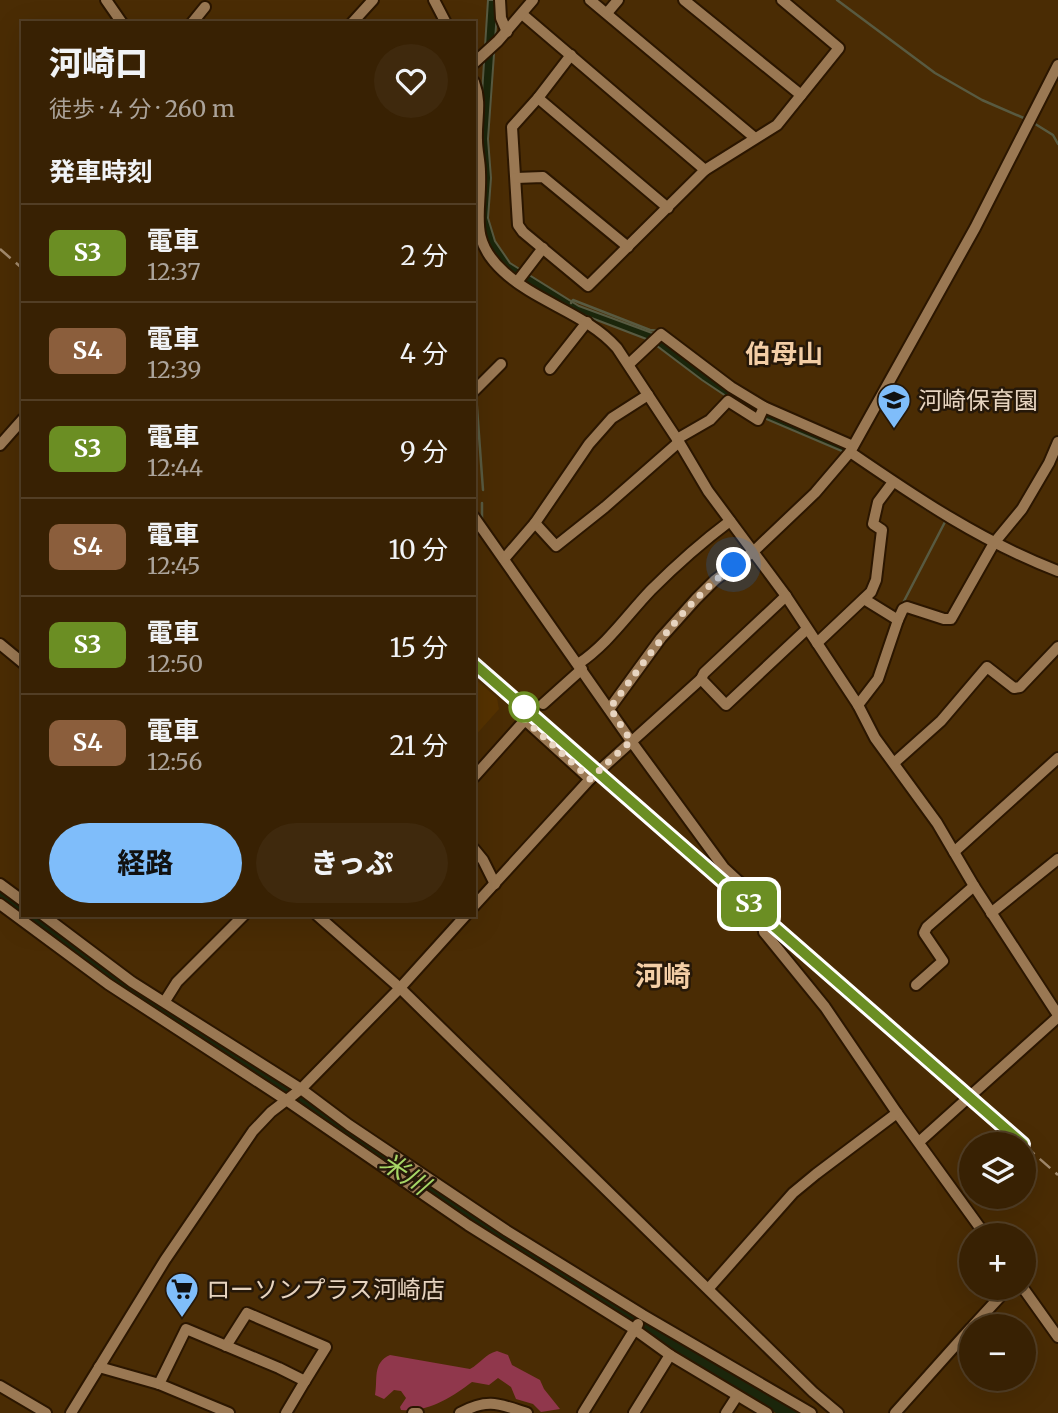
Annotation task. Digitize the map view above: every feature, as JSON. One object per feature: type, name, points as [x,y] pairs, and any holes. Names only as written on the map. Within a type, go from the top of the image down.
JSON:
[{"type":"street","points":[[106,0],[121,21]]},
{"type":"street","points":[[354,21],[373,0]]},
{"type":"street","points":[[434,0],[443,18]]},
{"type":"street","points":[[500,0],[501,18],[507,32]]},
{"type":"street","points":[[476,61],[507,32],[533,0]]},
{"type":"street","points":[[590,0],[755,138]]},
{"type":"street","points":[[607,13],[618,0]]},
{"type":"street","points":[[684,0],[801,95]]},
{"type":"street","points":[[571,55],[512,127],[518,225],[589,286],[705,170],[777,125],[839,48],[782,0]]},
{"type":"street","points":[[194,21],[205,7]]},
{"type":"street","points":[[522,14],[705,170]]},
{"type":"street","points":[[610,708],[661,638],[696,599],[715,580],[754,551],[815,493],[851,449],[975,228],[1058,65]]},
{"type":"street","points":[[476,87],[479,95],[477,140],[480,174],[476,206]]},
{"type":"street","points":[[538,98],[668,208]]},
{"type":"street","points":[[516,178],[543,177],[628,247]]},
{"type":"street","points":[[476,220],[486,249],[502,271],[607,336],[629,365],[708,491],[786,596],[858,705],[875,738],[937,823],[974,886],[1057,1012],[919,1142]]},
{"type":"street","points":[[517,282],[543,248]]},
{"type":"street","points":[[550,369],[587,322]]},
{"type":"street","points":[[629,365],[661,334],[762,411],[851,449],[894,482],[952,520],[994,543],[1058,571]]},
{"type":"street","points":[[476,389],[501,364]]},
{"type":"street","points":[[504,559],[535,523],[589,444],[612,418],[648,395]]},
{"type":"street","points":[[535,523],[556,546],[678,440],[710,420],[728,401],[758,420],[762,411]]},
{"type":"street","points":[[0,445],[21,421]]},
{"type":"street","points":[[858,705],[878,679],[903,609],[907,607],[950,619],[994,543],[1022,509],[1058,442]]},
{"type":"street","points":[[817,643],[871,592],[876,580],[882,530],[873,524],[878,502],[894,482]]},
{"type":"street","points":[[476,520],[724,868],[761,902],[765,932],[825,1007],[977,1223]]},
{"type":"street","points":[[543,704],[611,636],[652,589],[706,539],[730,521]]},
{"type":"street","points":[[476,904],[590,779],[701,679],[704,673],[786,596]]},
{"type":"street","points":[[864,599],[898,620]]},
{"type":"street","points":[[701,679],[726,705],[807,629]]},
{"type":"street","points":[[0,644],[21,661]]},
{"type":"street","points":[[894,763],[941,721],[987,667],[1014,688],[1020,687],[1058,647]]},
{"type":"street","points":[[476,775],[525,720],[590,779]]},
{"type":"street","points":[[954,852],[1058,758]]},
{"type":"street","points":[[476,851],[495,884]]},
{"type":"street","points":[[991,912],[1058,859]]},
{"type":"street","points":[[0,884],[21,900]]},
{"type":"street","points":[[915,985],[943,961],[924,933],[927,927],[974,886]]},
{"type":"street","points":[[0,904],[108,984],[293,1095],[349,1125],[507,1231],[643,1315],[811,1413]]},
{"type":"street","points":[[46,917],[132,982],[165,1001],[468,1225],[634,1329],[670,1355],[767,1413]]},
{"type":"street","points":[[165,1001],[177,982],[242,917]]},
{"type":"street","points":[[319,917],[400,988],[813,1392],[838,1413]]},
{"type":"street","points":[[71,1413],[165,1260],[253,1131],[400,988],[464,917]]},
{"type":"street","points":[[709,1288],[793,1193],[897,1113]]},
{"type":"street","points":[[984,1314],[997,1300]]},
{"type":"street","points":[[1032,1300],[1058,1337]]},
{"type":"street","points":[[226,1346],[247,1313],[326,1347],[286,1413]]},
{"type":"street","points":[[583,1413],[643,1315]]},
{"type":"street","points":[[159,1384],[186,1329],[305,1381]]},
{"type":"street","points":[[895,1413],[959,1342]]},
{"type":"street","points":[[634,1413],[670,1355]]},
{"type":"street","points":[[99,1367],[159,1384],[229,1413]]},
{"type":"street","points":[[0,1386],[46,1413]]},
{"type":"street","points":[[726,1413],[737,1396]]},
{"type":"street","points":[[460,1413],[490,1402],[527,1413]]},
{"type":"shaded area","points":[[488,0],[497,0],[497,12],[488,139],[491,178],[488,218],[495,241],[510,263],[579,306],[663,337],[712,376],[839,442],[921,504],[1058,573],[1058,576],[1009,556],[962,531],[925,509],[844,452],[750,412],[649,340],[568,309],[505,269],[488,246],[482,228],[481,109]]},
{"type":"shaded area","points":[[476,680],[497,698],[499,709],[476,735]]},
{"type":"shaded area","points":[[497,1351],[508,1355],[512,1365],[540,1380],[560,1409],[541,1412],[533,1404],[516,1399],[511,1387],[498,1378],[489,1385],[472,1382],[448,1398],[421,1409],[401,1410],[406,1398],[401,1391],[394,1390],[384,1399],[375,1395],[378,1367],[384,1358],[390,1355],[470,1369]]},
{"type":"waterway","points":[[837,0],[935,73],[982,100],[1026,119]]},
{"type":"waterway","points":[[1032,122],[1053,135],[1058,144]]},
{"type":"waterway","points":[[476,247],[477,243]]},
{"type":"waterway","points":[[571,303],[573,300],[650,330],[661,331]]},
{"type":"waterway","points":[[476,394],[483,490]]},
{"type":"waterway","points":[[482,503],[482,519]]},
{"type":"waterway","points":[[903,603],[946,520]]},
{"type":"waterway","name":"米川","points":[[0,895],[21,911]]},
{"type":"waterway","name":"米川","points":[[31,917],[114,979],[232,1054],[491,1230],[665,1338],[794,1413]]},
{"type":"railway","points":[[0,249],[21,267]]},
{"type":"railway","points":[[476,666],[1009,1132]]},
{"type":"railway","points":[[1036,1156],[1058,1175]]},
{"type":"train","name":"S3","points":[[476,666],[1009,1132]]},
{"type":"place","name":"河崎保育園","points":[[894,430]]},
{"type":"place","name":"ローソンプラス河崎店","points":[[182,1319]]},
{"type":"district","name":"伯母山","points":[[784,353]]},
{"type":"district","name":"河崎","points":[[663,976]]},
{"type":"route","points":[[524,707],[525,720],[590,779],[631,741],[610,708],[661,638],[715,580],[734,565]]}]
